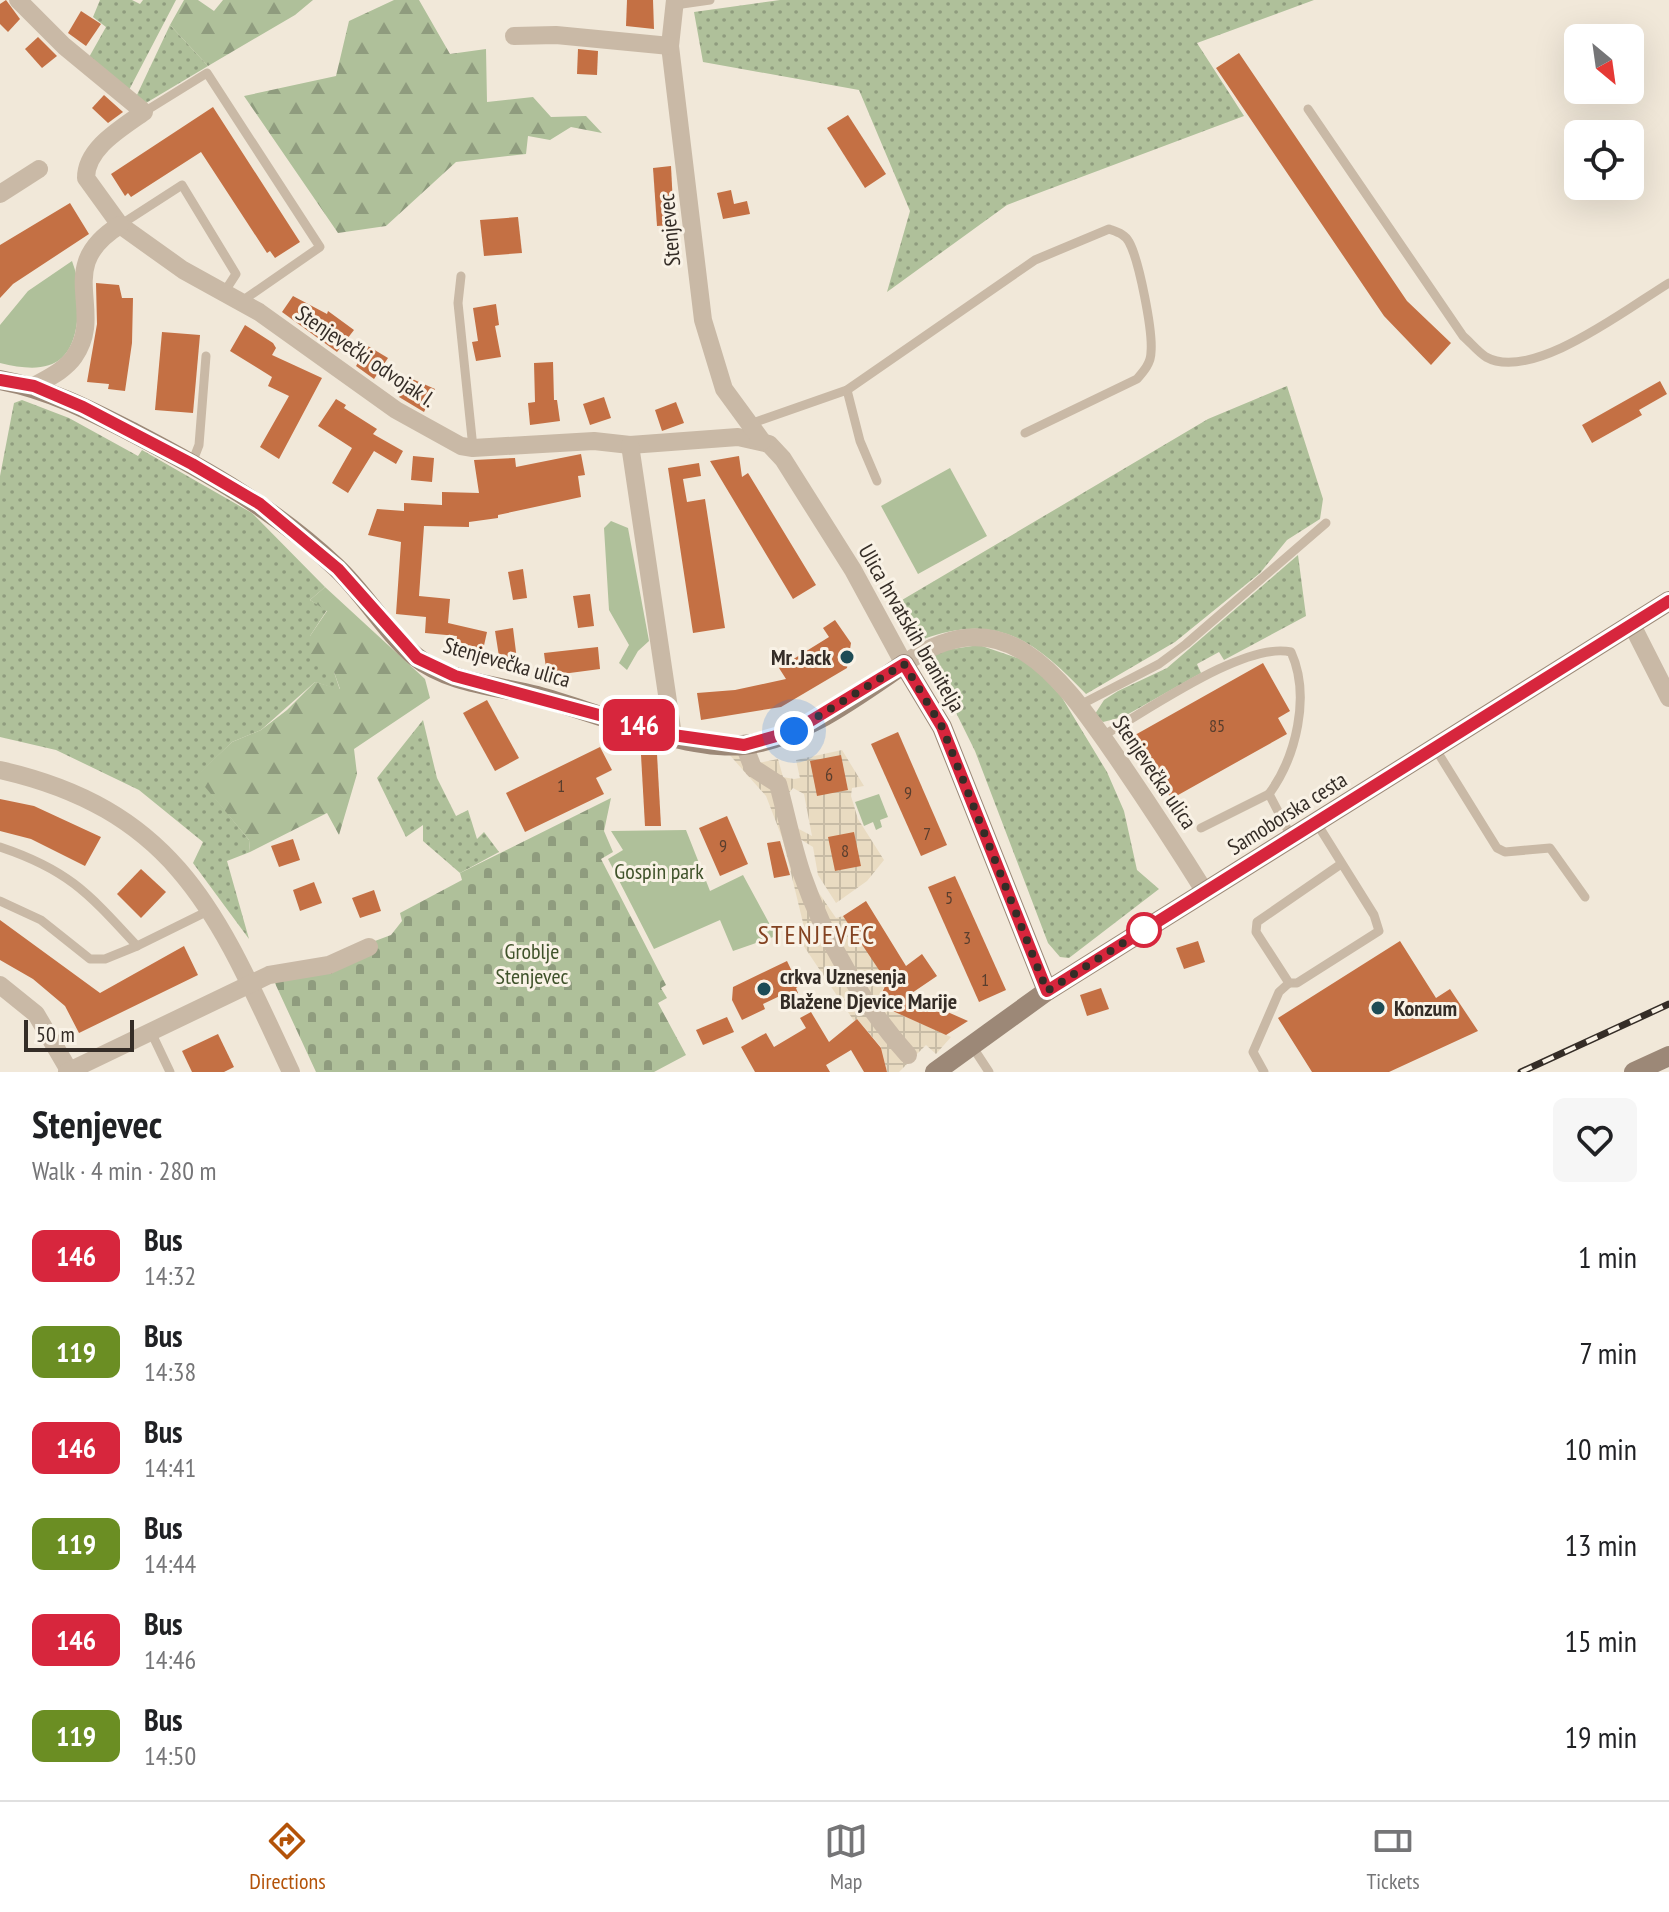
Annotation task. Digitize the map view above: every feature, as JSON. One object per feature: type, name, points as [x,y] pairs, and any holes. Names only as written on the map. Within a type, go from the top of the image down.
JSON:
[{"type":"street","points":[[18,0],[64,46],[144,112]]},
{"type":"street","name":"Stenjevec","points":[[675,2],[670,46],[703,320],[724,389],[762,441]]},
{"type":"street","points":[[514,36],[556,35],[670,46]]},
{"type":"street","name":"Stenjevečki odvojak I.","points":[[144,112],[92,154],[86,178],[120,225],[207,285],[242,301],[396,410],[461,446],[473,448],[594,441],[630,445],[714,437],[762,441]]},
{"type":"street","points":[[0,194],[39,169]]},
{"type":"street","points":[[34,386],[74,357],[84,325],[84,264],[94,244],[120,225]]},
{"type":"street","name":"Stenjevečka ulica","points":[[0,380],[34,386],[192,464],[260,504],[319,551],[353,584],[417,658],[435,669],[673,735],[744,745],[794,731],[924,651],[950,640],[991,638],[1014,645],[1039,659],[1080,705],[1205,892]]},
{"type":"street","name":"Ulica hrvatskih branitelja","points":[[762,441],[775,450],[800,485],[853,570],[942,727],[1047,991]]},
{"type":"street","points":[[630,445],[673,735]]},
{"type":"street","name":"Samoborska cesta","points":[[945,1069],[971,1043],[1047,991],[1669,601]]},
{"type":"street","points":[[1632,625],[1669,698]]},
{"type":"street","points":[[744,745],[753,768],[778,784],[801,872],[836,946],[869,1007],[908,1055]]},
{"type":"street","points":[[0,770],[62,788],[129,824],[164,851],[211,909],[291,1072]]},
{"type":"street","points":[[0,985],[36,1014],[69,1072],[269,975],[329,965],[369,947]]},
{"type":"street","points":[[1634,1072],[1669,1056]]},
{"type":"lane","points":[[675,2],[710,0]]},
{"type":"lane","points":[[144,112],[207,73],[320,247],[242,301]]},
{"type":"lane","points":[[1308,109],[1463,336],[1487,357],[1523,362],[1554,352],[1669,283]]},
{"type":"lane","points":[[120,225],[182,185],[236,274],[225,291]]},
{"type":"lane","points":[[750,424],[847,390],[1035,260],[1109,229],[1123,234],[1129,242],[1141,283],[1152,351],[1148,367],[1137,379],[1025,433]]},
{"type":"lane","points":[[461,276],[458,303],[473,448]]},
{"type":"lane","points":[[192,464],[199,445],[206,356]]},
{"type":"lane","points":[[847,390],[860,441],[877,481]]},
{"type":"lane","points":[[1080,705],[1177,651],[1326,523]]},
{"type":"lane","points":[[1102,736],[1235,661],[1276,649],[1291,652],[1298,667],[1301,700],[1294,743],[1280,779],[1269,794],[1201,828]]},
{"type":"lane","points":[[1435,748],[1497,848],[1505,852],[1550,848],[1585,897]]},
{"type":"lane","points":[[1269,794],[1292,838]]},
{"type":"lane","points":[[1264,1072],[1253,1052],[1273,1002],[1289,983],[1297,983],[1379,931],[1374,915],[1316,822]]},
{"type":"lane","points":[[0,847],[59,871],[83,889],[137,946]]},
{"type":"lane","points":[[1289,983],[1256,932],[1257,922],[1341,864]]},
{"type":"lane","points":[[0,901],[41,920],[90,959],[105,959],[137,946],[211,909]]},
{"type":"lane","points":[[151,1032],[170,1072]]},
{"type":"lane","points":[[971,1043],[989,1072]]},
{"type":"green space","points":[[100,0],[132,0],[140,4],[143,0],[176,0],[129,90],[88,59],[106,27],[93,17]]},
{"type":"green space","points":[[184,0],[198,0],[214,11],[223,0],[313,0],[295,15],[208,66],[170,25]]},
{"type":"green space","points":[[394,0],[419,0],[450,54],[486,49],[487,102],[533,97],[551,117],[586,116],[602,133],[571,127],[550,140],[528,136],[526,154],[456,162],[386,226],[338,233],[244,96],[336,76],[349,21]]},
{"type":"green space","points":[[780,0],[1314,0],[1197,43],[1244,116],[1007,205],[887,292],[910,211],[859,90],[703,62],[694,12]]},
{"type":"green space","points":[[170,25],[208,66],[146,103],[136,97]]},
{"type":"green space","points":[[72,261],[79,306],[74,338],[68,350],[61,359],[41,367],[0,363],[0,325],[28,291]]},
{"type":"green space","points":[[1287,386],[1323,499],[1320,519],[1287,540],[1260,573],[1175,642],[1086,694],[1049,659],[1013,636],[993,630],[972,629],[921,640],[902,600],[1208,419]]},
{"type":"green space","points":[[22,400],[69,418],[138,456],[142,450],[252,513],[325,587],[310,600],[327,610],[310,636],[334,672],[340,690],[315,682],[261,730],[232,742],[197,776],[249,840],[250,852],[227,861],[249,939],[193,863],[203,842],[139,790],[56,750],[0,737],[0,476],[14,403]]},
{"type":"green space","points":[[950,468],[987,536],[918,574],[881,506]]},
{"type":"green space","points":[[611,521],[628,528],[649,641],[638,651],[627,670],[619,663],[629,645],[609,610],[604,528]]},
{"type":"green space","points":[[1298,555],[1306,616],[1224,660],[1219,652],[1197,664],[1201,673],[1123,717],[1103,722],[1095,714],[1104,700],[1118,691],[1167,668]]},
{"type":"green space","points":[[325,587],[425,679],[430,698],[354,749],[357,774],[339,835],[327,813],[250,852],[249,840],[196,776],[232,742],[261,730],[287,710],[315,682],[340,689],[334,672],[322,671],[309,656],[310,636],[327,611],[310,600]]},
{"type":"green space","points":[[979,645],[1029,662],[1061,696],[1107,772],[1124,811],[1137,870],[1159,889],[1069,958],[1060,957],[1048,943],[975,751],[929,658],[939,651]]},
{"type":"green space","points":[[423,720],[437,778],[456,816],[468,810],[477,839],[484,832],[499,852],[460,873],[423,841],[423,825],[406,837],[377,778]]},
{"type":"green space","points":[[879,794],[888,817],[880,820],[882,827],[876,830],[873,822],[864,826],[855,802]]},
{"type":"green space","name":"Groblje Stenjevec","points":[[611,798],[604,831],[613,852],[601,859],[666,985],[661,988],[667,998],[658,1003],[686,1055],[654,1072],[316,1072],[273,979],[391,935],[402,921],[400,913],[462,880],[460,873]]},
{"type":"green space","name":"Gospin park","points":[[686,830],[710,891],[743,875],[776,936],[733,951],[720,920],[654,949],[608,859],[623,850],[611,831]]},
{"type":"shaded area","points":[[842,750],[864,786],[852,788],[851,796],[858,819],[884,860],[867,881],[836,903],[818,875],[813,847],[800,839],[810,880],[836,918],[843,916],[888,976],[877,1004],[951,1037],[936,1054],[926,1045],[899,1072],[887,1072],[881,1047],[857,1019],[854,1021],[795,933],[804,927],[783,840],[766,796],[727,752],[754,752],[758,763],[778,759],[783,777],[794,779],[800,778],[796,760]],"holes":[[[793,788],[804,794],[812,836],[797,828],[788,794]]]},
{"type":"building","points":[[6,0],[20,19],[8,32],[0,24],[0,4]]},
{"type":"building","points":[[627,0],[653,0],[654,29],[626,26]]},
{"type":"building","points":[[81,11],[101,24],[86,46],[68,33]]},
{"type":"building","points":[[38,37],[57,56],[42,68],[25,49]]},
{"type":"building","points":[[578,49],[598,51],[597,75],[577,74]]},
{"type":"building","points":[[1239,53],[1407,301],[1451,343],[1431,365],[1384,316],[1216,68]]},
{"type":"building","points":[[104,95],[123,112],[108,123],[92,108]]},
{"type":"building","points":[[213,107],[300,242],[275,258],[270,251],[267,253],[201,152],[131,197],[128,193],[125,196],[111,174]]},
{"type":"building","points":[[848,115],[886,174],[865,188],[827,128]]},
{"type":"building","points":[[671,166],[674,225],[657,226],[653,168]]},
{"type":"building","points":[[731,190],[734,204],[747,201],[750,214],[723,219],[717,193]]},
{"type":"building","points":[[70,203],[89,234],[13,284],[0,298],[0,245]]},
{"type":"building","points":[[518,217],[522,253],[484,256],[480,220]]},
{"type":"building","points":[[96,283],[119,285],[122,298],[133,298],[132,343],[125,391],[108,389],[109,384],[87,382],[97,324]]},
{"type":"building","points":[[293,296],[327,314],[328,311],[354,330],[337,352],[282,312]]},
{"type":"building","points":[[496,304],[499,325],[495,326],[501,357],[476,361],[472,342],[478,341],[473,308]]},
{"type":"building","points":[[245,325],[273,343],[276,348],[272,355],[322,378],[279,459],[260,447],[289,396],[268,386],[272,377],[230,351]]},
{"type":"building","points":[[162,332],[200,335],[193,413],[155,410]]},
{"type":"building","points":[[368,346],[388,358],[374,379],[356,366]]},
{"type":"building","points":[[553,362],[554,400],[557,400],[560,421],[530,425],[528,403],[535,402],[534,363]]},
{"type":"building","points":[[410,378],[435,389],[424,412],[399,397]]},
{"type":"building","points":[[1660,381],[1667,394],[1639,410],[1642,415],[1592,443],[1582,425]]},
{"type":"building","points":[[604,397],[611,418],[590,425],[583,404]]},
{"type":"building","points":[[336,399],[346,405],[344,408],[377,429],[373,434],[403,451],[396,464],[374,451],[348,493],[332,483],[352,448],[318,426]]},
{"type":"building","points":[[676,402],[684,423],[662,431],[655,410]]},
{"type":"building","points":[[581,454],[585,475],[578,476],[581,497],[498,515],[498,518],[469,522],[469,527],[424,526],[419,596],[450,599],[448,623],[487,632],[481,659],[454,652],[457,636],[425,633],[426,617],[396,614],[401,542],[368,535],[377,509],[404,511],[404,503],[442,505],[442,492],[479,493],[474,460],[515,458],[516,467]]},
{"type":"building","points":[[413,456],[434,458],[432,482],[411,480]]},
{"type":"building","points":[[739,456],[742,477],[748,473],[816,585],[793,599],[710,461]]},
{"type":"building","points":[[699,463],[701,476],[683,479],[687,502],[705,499],[725,628],[693,633],[668,468]]},
{"type":"building","points":[[523,569],[527,598],[513,600],[508,572]]},
{"type":"building","points":[[590,594],[594,626],[578,628],[573,596]]},
{"type":"building","points":[[835,620],[851,643],[847,668],[781,707],[701,720],[697,693],[735,690],[786,679],[779,668],[829,637],[823,628]]},
{"type":"building","points":[[513,628],[517,660],[500,663],[495,631]]},
{"type":"building","points":[[598,647],[600,669],[547,676],[544,653]]},
{"type":"building","points":[[1263,663],[1290,711],[1278,718],[1287,734],[1171,799],[1135,735]]},
{"type":"building","points":[[487,700],[519,758],[495,771],[463,713]]},
{"type":"building","points":[[898,732],[947,845],[921,856],[871,744]]},
{"type":"building","points":[[600,747],[612,770],[596,778],[604,794],[525,832],[506,793]]},
{"type":"building","points":[[657,754],[661,826],[645,826],[641,755]]},
{"type":"building","points":[[841,755],[848,790],[817,796],[810,761]]},
{"type":"building","points":[[0,799],[34,806],[101,837],[85,866],[31,839],[0,831]]},
{"type":"building","points":[[727,816],[748,864],[720,876],[699,828]]},
{"type":"building","points":[[854,832],[861,866],[835,871],[828,837]]},
{"type":"building","points":[[293,839],[300,860],[279,867],[271,846]]},
{"type":"building","points":[[780,841],[790,875],[774,878],[767,843]]},
{"type":"building","points":[[141,869],[166,892],[141,918],[117,894]]},
{"type":"building","points":[[955,876],[1006,990],[979,1002],[928,887]]},
{"type":"building","points":[[314,882],[322,903],[300,911],[293,890]]},
{"type":"building","points":[[374,890],[381,911],[360,918],[352,898]]},
{"type":"building","points":[[866,901],[906,966],[922,954],[937,976],[909,995],[968,1021],[946,1035],[886,1008],[879,999],[887,982],[843,916]]},
{"type":"building","points":[[0,920],[100,993],[184,946],[198,975],[79,1033],[65,1006],[33,979],[0,960]]},
{"type":"building","points":[[1198,941],[1205,962],[1184,969],[1176,948]]},
{"type":"building","name":"Konzum","points":[[1400,941],[1436,998],[1450,989],[1478,1031],[1389,1072],[1312,1072],[1278,1018]]},
{"type":"building","name":"crkva Uznesenja Blažene Djevice Marije","points":[[787,961],[799,986],[796,988],[798,993],[786,999],[784,994],[763,1004],[765,1009],[742,1020],[732,1000],[733,987]]},
{"type":"building","points":[[1101,988],[1109,1009],[1087,1016],[1080,995]]},
{"type":"building","points":[[811,1012],[829,1042],[857,1019],[881,1048],[887,1072],[864,1072],[851,1050],[826,1065],[830,1072],[755,1072],[741,1047],[766,1033],[774,1047],[806,1028],[800,1018]]},
{"type":"building","points":[[727,1017],[734,1032],[703,1045],[696,1030]]},
{"type":"building","points":[[218,1034],[234,1067],[224,1072],[192,1072],[182,1051]]},
{"type":"railway","points":[[1521,1072],[1669,1004]]},
{"type":"bus line","name":"146","points":[[0,380],[34,386],[83,407],[220,479],[260,504],[338,569],[417,658],[455,676],[673,735],[727,746],[744,745],[794,731],[904,664],[942,727],[1047,991],[1669,601]]},
{"type":"place","name":"Mr. Jack","points":[[847,657]]},
{"type":"place","name":"crkva Uznesenja Blažene Djevice Marije","points":[[764,989]]},
{"type":"place","name":"Konzum","points":[[1378,1008]]},
{"type":"district","name":"STENJEVEC","points":[[817,935]]},
{"type":"route","points":[[794,731],[904,664],[942,727],[1047,991],[1150,926],[1144,930]]}]
